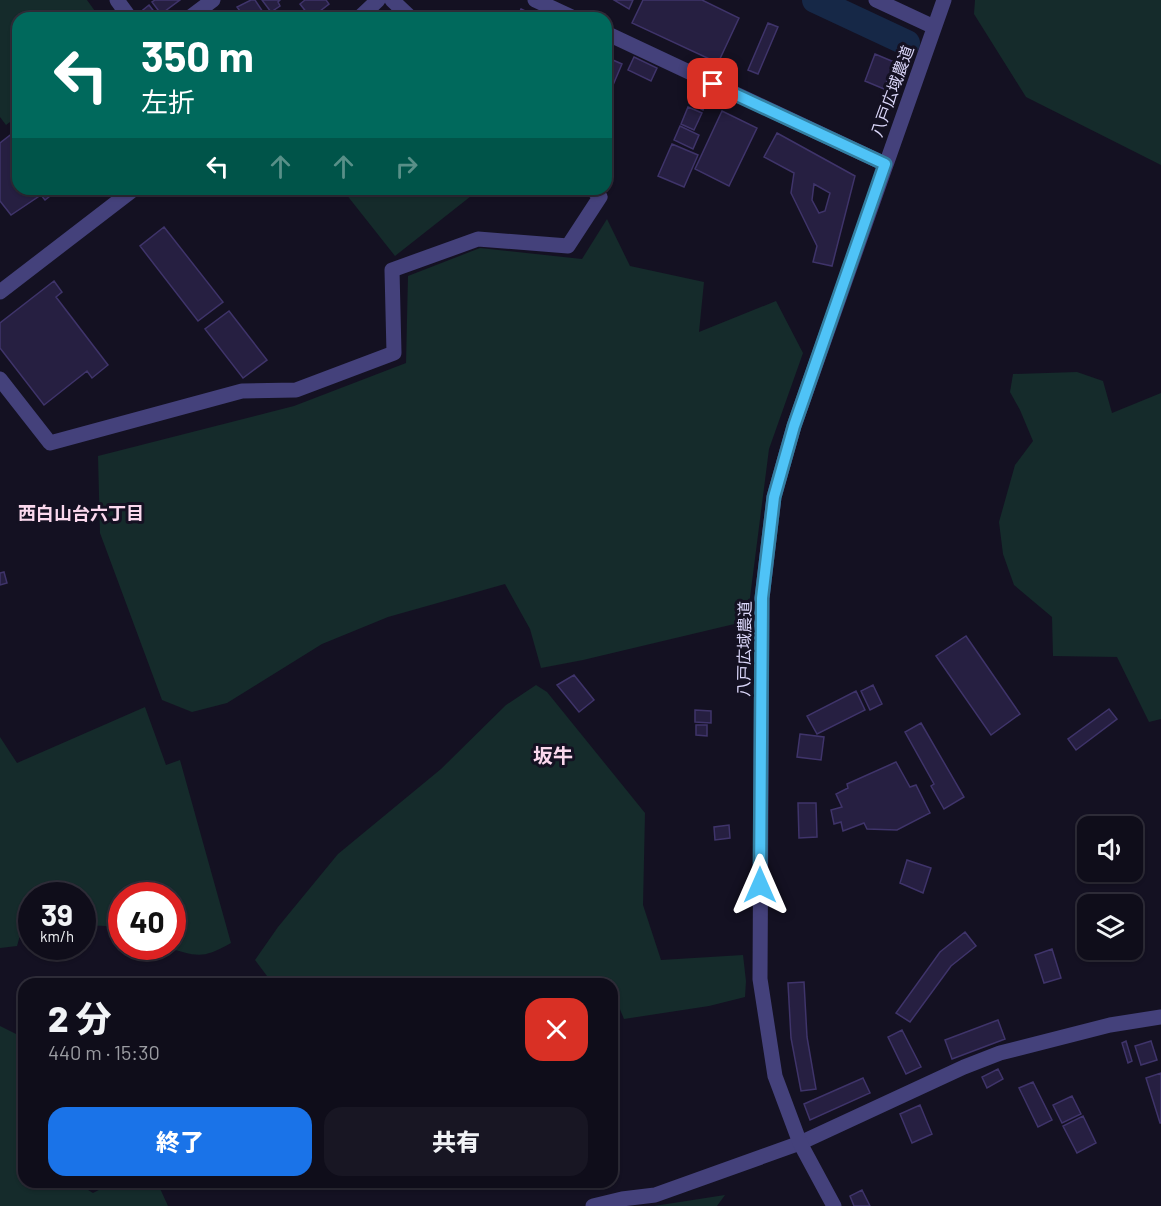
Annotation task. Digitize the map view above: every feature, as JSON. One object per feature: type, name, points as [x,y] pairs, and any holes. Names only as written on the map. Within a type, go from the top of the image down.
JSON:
[{"type":"street","points":[[197,12],[213,0]]},
{"type":"street","points":[[365,12],[378,0]]},
{"type":"street","points":[[392,0],[405,12]]},
{"type":"street","points":[[536,0],[561,12]]},
{"type":"street","points":[[876,0],[934,27]]},
{"type":"street","name":"八戸広域農道","points":[[834,1206],[800,1143],[775,1076],[760,978],[762,598],[774,497],[794,426],[944,0]]},
{"type":"street","points":[[612,36],[885,164]]},
{"type":"street","points":[[0,292],[126,195]]},
{"type":"street","points":[[0,379],[50,443],[242,391],[296,390],[394,354],[392,270],[478,239],[568,246],[600,197],[598,195]]},
{"type":"street","points":[[593,1206],[622,1198],[655,1195],[800,1143],[964,1067],[1000,1053],[1110,1025],[1161,1017]]},
{"type":"green space","points":[[0,0],[87,0],[96,12],[12,12],[12,120],[6,125],[0,117]]},
{"type":"green space","points":[[975,0],[1161,0],[1161,165],[1026,97],[974,14]]},
{"type":"green space","points":[[347,195],[472,195],[395,256]]},
{"type":"green space","points":[[607,219],[630,266],[704,282],[699,332],[776,301],[803,353],[769,449],[747,621],[541,668],[530,629],[505,584],[388,617],[322,644],[227,703],[192,712],[162,700],[100,533],[98,456],[294,406],[406,363],[408,276],[480,248],[582,259]]},
{"type":"green space","points":[[1077,372],[1103,381],[1112,413],[1161,393],[1161,719],[1149,722],[1117,657],[1053,656],[1052,617],[1014,585],[1003,554],[999,522],[1015,465],[1033,441],[1010,392],[1013,374]]},
{"type":"green space","points":[[536,685],[547,692],[645,813],[643,905],[661,960],[743,955],[745,997],[709,1006],[624,1019],[618,1004],[618,978],[268,978],[255,960],[278,927],[338,854],[441,769],[506,705]]},
{"type":"green space","points":[[145,707],[166,765],[180,760],[231,943],[204,954],[186,953],[186,882],[108,882],[108,927],[96,926],[96,882],[18,882],[18,942],[17,946],[0,948],[0,737],[17,763]]},
{"type":"green space","points":[[0,1026],[18,1035],[18,1188],[85,1188],[93,1193],[103,1188],[160,1188],[168,1206],[0,1206]]},
{"type":"green space","points":[[725,1195],[717,1206],[654,1206]]},
{"type":"building","points":[[180,0],[164,12],[160,12],[152,2]]},
{"type":"building","points":[[255,0],[263,12],[241,12],[237,7]]},
{"type":"building","points":[[262,0],[280,0],[278,2],[280,6],[271,12]]},
{"type":"building","points":[[305,0],[326,0],[329,4],[319,12],[306,12],[300,4]]},
{"type":"building","points":[[614,0],[633,0],[629,9]]},
{"type":"building","points":[[643,0],[702,0],[739,18],[718,63],[632,23]]},
{"type":"building","points":[[149,5],[154,12],[140,12]]},
{"type":"building","points":[[768,23],[778,27],[758,74],[748,70]]},
{"type":"building","points":[[875,54],[894,62],[884,89],[865,81]]},
{"type":"building","points":[[634,57],[657,68],[651,81],[628,70]]},
{"type":"building","points":[[612,60],[622,64],[612,85]]},
{"type":"building","points":[[697,84],[711,90],[703,110],[689,103]]},
{"type":"building","points":[[688,107],[702,113],[694,130],[681,124]]},
{"type":"building","points":[[722,111],[757,128],[729,186],[695,169]]},
{"type":"building","points":[[680,126],[699,135],[693,149],[674,140]]},
{"type":"building","points":[[777,133],[855,176],[832,266],[813,262],[817,246],[791,193],[794,173],[764,157]],"holes":[[[814,184],[830,193],[825,211],[819,213],[812,200]]]},
{"type":"building","points":[[12,134],[12,195],[41,195],[11,215],[0,201],[0,143]]},
{"type":"building","points":[[672,144],[698,155],[684,187],[658,176]]},
{"type":"building","points":[[41,195],[51,195],[45,200]]},
{"type":"building","points":[[164,227],[223,302],[198,321],[140,246]]},
{"type":"building","points":[[54,281],[62,292],[56,297],[108,365],[92,378],[87,371],[44,405],[0,348],[0,323]]},
{"type":"building","points":[[229,311],[267,360],[243,378],[205,329]]},
{"type":"building","points":[[4,572],[7,583],[0,585],[0,573]]},
{"type":"building","points":[[966,636],[1020,714],[991,735],[936,656]]},
{"type":"building","points":[[574,675],[594,700],[579,712],[557,685]]},
{"type":"building","points":[[873,685],[882,704],[870,710],[861,691]]},
{"type":"building","points":[[856,691],[865,710],[817,734],[807,716]]},
{"type":"building","points":[[1109,709],[1117,719],[1076,750],[1068,739]]},
{"type":"building","points":[[695,710],[711,711],[711,723],[695,722]]},
{"type":"building","points":[[921,723],[964,797],[944,809],[931,786],[934,784],[905,732]]},
{"type":"building","points":[[696,725],[707,725],[707,736],[696,735]]},
{"type":"building","points":[[800,734],[824,737],[821,760],[797,757]]},
{"type":"building","points":[[896,762],[910,787],[916,785],[930,813],[897,830],[867,829],[864,823],[843,831],[841,822],[834,824],[831,810],[842,807],[836,794],[848,788],[847,784]]},
{"type":"building","points":[[798,803],[816,803],[817,837],[799,838]]},
{"type":"building","points":[[729,825],[730,838],[715,840],[714,827]]},
{"type":"building","points":[[907,860],[931,868],[923,893],[900,883]]},
{"type":"building","points":[[965,932],[976,946],[951,966],[910,1022],[896,1013],[940,952]]},
{"type":"building","points":[[1052,949],[1061,978],[1044,983],[1035,955]]},
{"type":"building","points":[[804,982],[807,1037],[816,1089],[801,1091],[791,1038],[788,983]]},
{"type":"building","points":[[998,1020],[1005,1039],[952,1059],[945,1040]]},
{"type":"building","points":[[902,1030],[921,1067],[906,1074],[888,1037]]},
{"type":"building","points":[[1126,1041],[1132,1061],[1128,1063],[1122,1043]]},
{"type":"building","points":[[1151,1041],[1157,1060],[1141,1065],[1135,1046]]},
{"type":"building","points":[[998,1069],[1003,1079],[987,1088],[982,1077]]},
{"type":"building","points":[[1161,1073],[1161,1123],[1160,1123],[1146,1078]]},
{"type":"building","points":[[863,1078],[870,1093],[810,1120],[804,1104]]},
{"type":"building","points":[[1033,1082],[1052,1120],[1038,1127],[1019,1088]]},
{"type":"building","points":[[1072,1096],[1081,1114],[1062,1123],[1053,1105]]},
{"type":"building","points":[[920,1105],[932,1134],[912,1143],[900,1114]]},
{"type":"building","points":[[1083,1116],[1096,1143],[1077,1153],[1063,1126]]},
{"type":"building","points":[[862,1190],[870,1206],[854,1206],[850,1196]]},
{"type":"waterway","points":[[815,0],[907,43]]},
{"type":"district","name":"西白山台六丁目","points":[[81,514]]},
{"type":"district","name":"坂牛","points":[[553,756]]},
{"type":"route","points":[[713,84],[885,164],[794,426],[774,497],[762,598],[760,885]]}]
